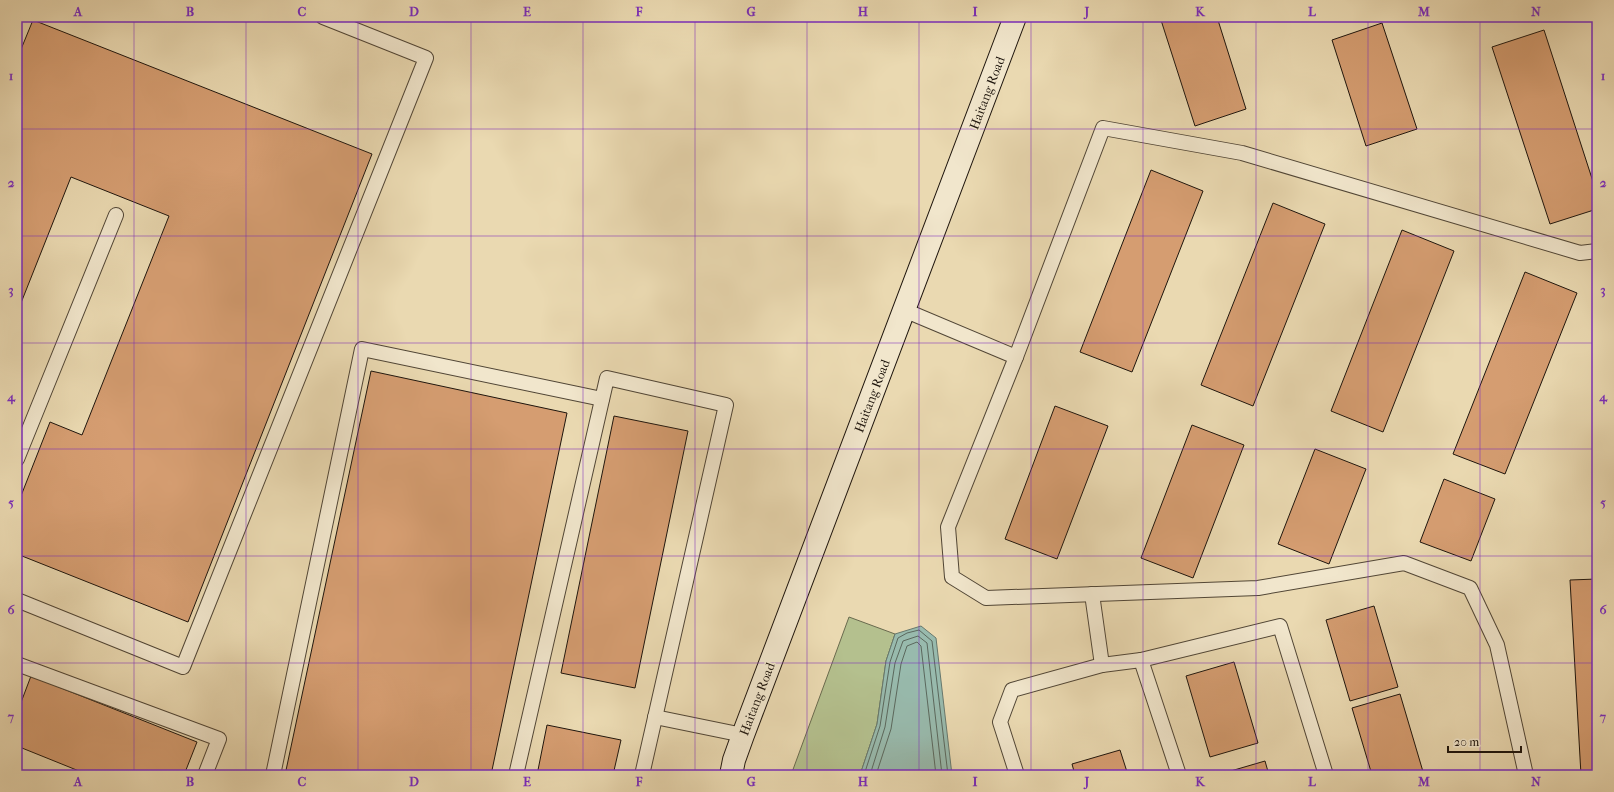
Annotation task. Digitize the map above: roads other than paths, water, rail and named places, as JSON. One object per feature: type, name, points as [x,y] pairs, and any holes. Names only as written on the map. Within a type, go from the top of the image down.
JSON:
[{"type":"street","name":"Haitang Road","points":[[731,775],[734,760],[743,735],[1015,17]]},
{"type":"lane","points":[[17,600],[183,667],[426,58],[323,17]]},
{"type":"lane","points":[[1526,775],[1497,645],[1470,588],[1404,563],[1258,588],[986,598],[952,577],[948,527],[1016,357],[1103,128],[1242,153],[1580,253],[1597,251]]},
{"type":"lane","points":[[17,459],[116,215]]},
{"type":"lane","points":[[904,310],[1016,357]]},
{"type":"lane","points":[[273,775],[362,349],[602,399]]},
{"type":"lane","points":[[516,775],[607,378],[726,405],[642,775]]},
{"type":"lane","points":[[1092,594],[1102,665]]},
{"type":"lane","points":[[1017,775],[1000,722],[1012,690],[1102,665],[1141,660],[1280,626],[1326,775]]},
{"type":"lane","points":[[1141,660],[1179,775]]},
{"type":"lane","points":[[17,664],[219,739],[205,775]]},
{"type":"lane","points":[[655,717],[743,735]]},
{"type":"water","points":[[921,626],[936,638],[952,775],[860,775],[877,724],[886,661],[895,634]]}]
